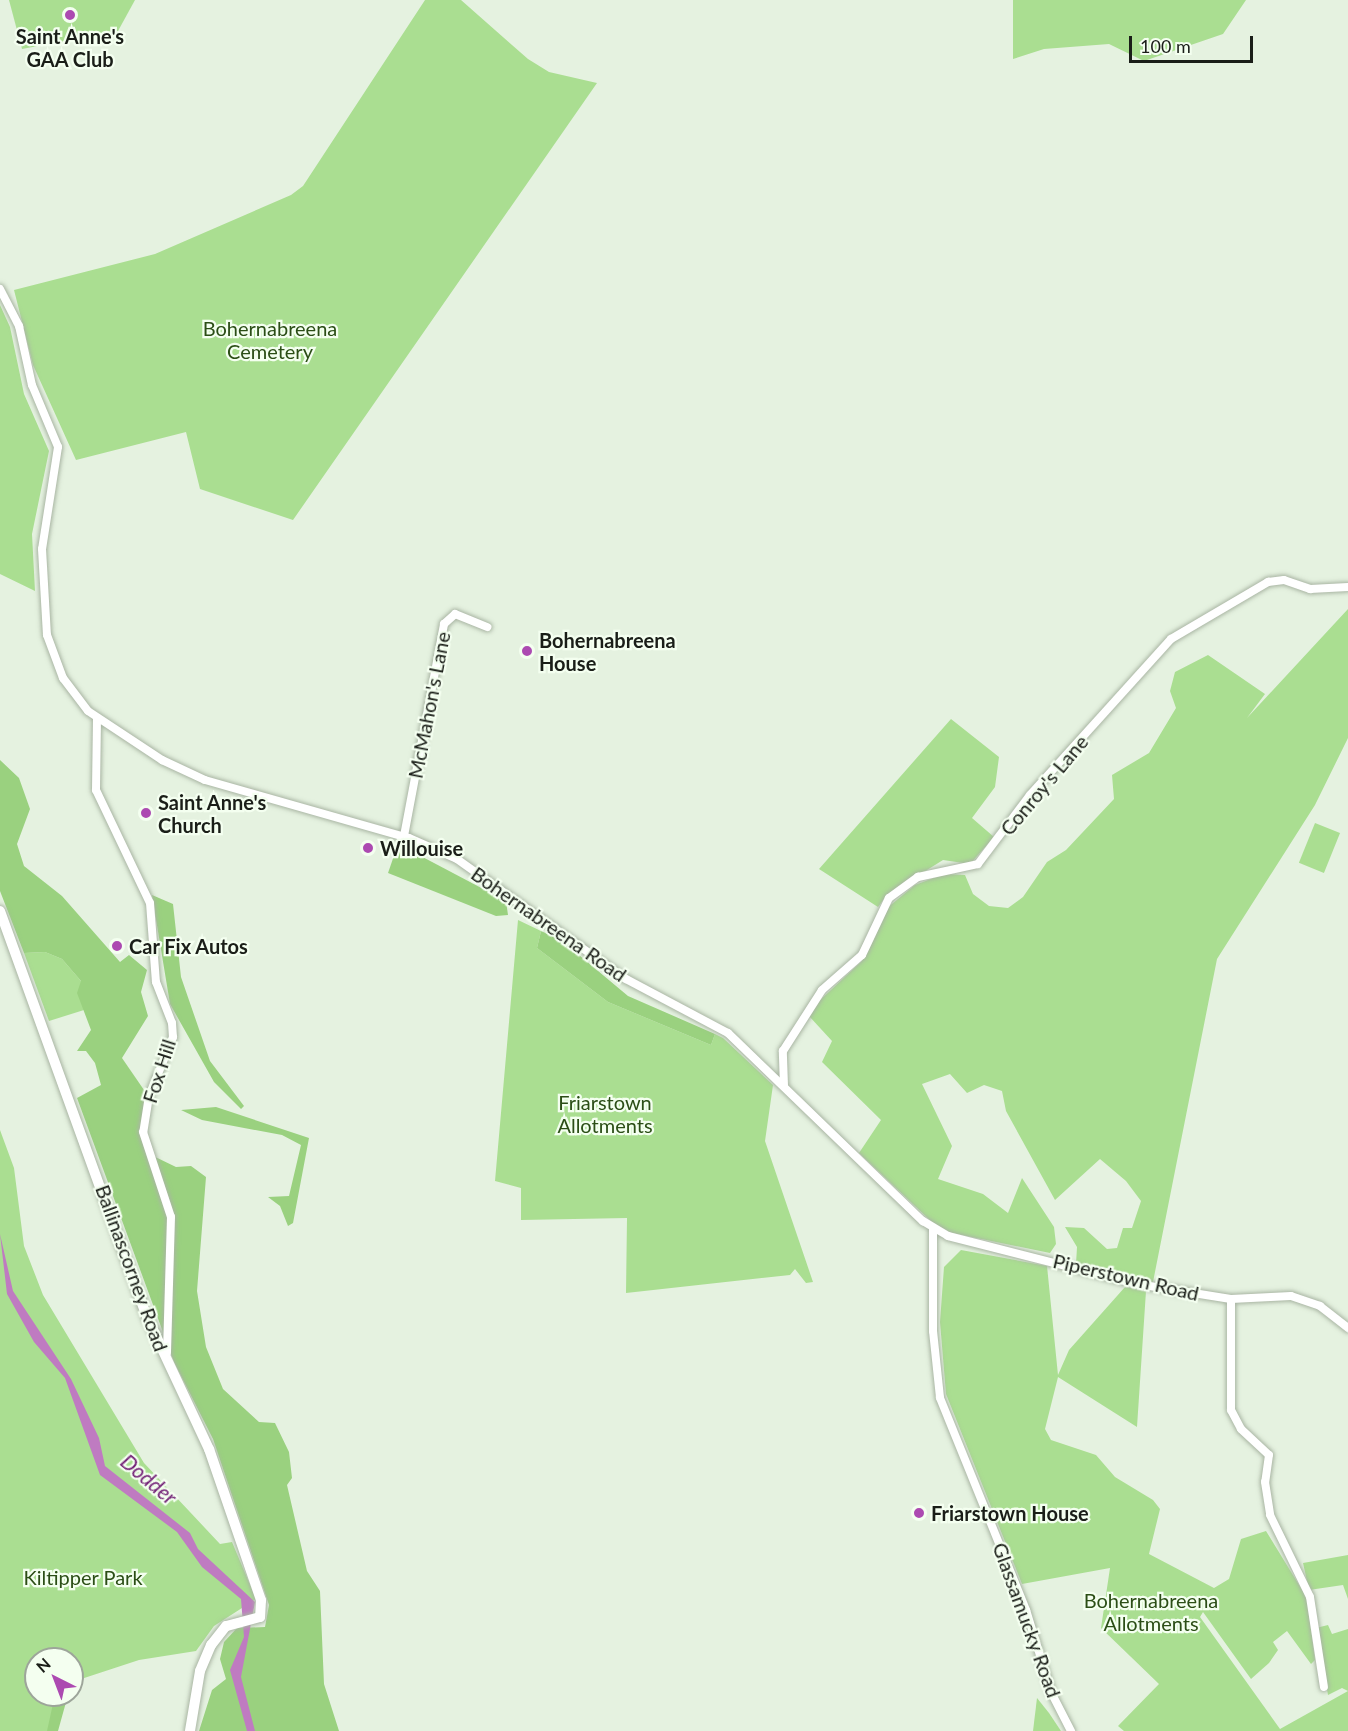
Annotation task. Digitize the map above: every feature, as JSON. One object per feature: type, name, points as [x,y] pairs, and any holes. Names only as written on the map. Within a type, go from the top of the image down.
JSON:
[{"type":"main road","name":"Ballinascorney Road","points":[[0,911],[168,1365],[209,1449],[261,1600],[263,1611],[255,1620],[236,1622],[226,1626],[207,1654],[190,1731]]},
{"type":"street","name":"Bohernabreena Road","points":[[0,289],[19,326],[32,385],[58,447],[42,549],[47,635],[63,678],[98,718],[205,780],[404,837],[457,859],[626,979],[728,1033],[933,1229]]},
{"type":"street","name":"Conroy's Lane","points":[[784,1086],[783,1051],[822,990],[862,955],[890,898],[918,877],[978,864],[1030,795],[1171,639],[1268,582],[1284,580],[1310,589],[1348,586]]},
{"type":"street","name":"McMahon's Lane","points":[[404,837],[444,624],[455,614],[488,627]]},
{"type":"street","name":"Fox Hill","points":[[98,718],[96,790],[150,903],[156,982],[172,1023],[172,1043],[149,1096],[143,1132],[171,1217],[168,1365]]},
{"type":"street","name":"Piperstown Road","points":[[933,1229],[1137,1284],[1231,1299],[1302,1298],[1348,1328]]},
{"type":"street","name":"Glassamucky Road","points":[[933,1229],[940,1398],[1026,1610],[1052,1694],[1071,1731]]},
{"type":"street","points":[[1231,1299],[1231,1410],[1241,1429],[1269,1455],[1265,1482],[1270,1515],[1310,1597],[1324,1687]]},
{"type":"green space","name":"Saint Anne's GAA Club","points":[[9,0],[135,0],[118,31],[22,49]]},
{"type":"green space","name":"Bohernabreena Cemetery","points":[[425,0],[461,0],[528,59],[549,72],[597,83],[293,520],[200,489],[186,432],[76,460],[33,365],[14,290],[155,254],[291,195],[303,186]]},
{"type":"green space","points":[[1013,0],[1246,0],[1223,34],[1144,61],[1109,44],[1044,49],[1013,59]]},
{"type":"green space","points":[[0,305],[10,327],[24,394],[49,451],[32,534],[35,591],[0,574]]},
{"type":"green space","points":[[1348,609],[1348,738],[1315,805],[1217,959],[1153,1282],[1076,1264],[1077,1247],[1065,1227],[1084,1228],[1107,1249],[1117,1248],[1123,1228],[1132,1228],[1141,1201],[1126,1181],[1100,1159],[1055,1200],[1006,1111],[1002,1091],[984,1085],[967,1093],[950,1074],[922,1084],[952,1146],[938,1179],[983,1194],[1008,1213],[1022,1178],[1054,1227],[1056,1244],[1050,1253],[952,1233],[934,1224],[859,1153],[881,1120],[822,1062],[832,1041],[809,1016],[817,1003],[862,961],[887,908],[915,885],[944,874],[965,875],[973,894],[989,906],[1008,908],[1023,897],[1047,862],[1066,850],[1114,799],[1112,775],[1149,753],[1176,708],[1170,691],[1175,672],[1208,655],[1265,694],[1247,718]]},
{"type":"green space","points":[[951,719],[999,757],[995,787],[972,818],[994,837],[970,864],[943,860],[887,895],[878,907],[819,869]]},
{"type":"green space","points":[[0,760],[19,778],[30,809],[17,844],[24,866],[62,896],[120,962],[129,955],[147,970],[141,992],[148,1016],[122,1058],[144,1090],[147,1153],[176,1167],[191,1166],[206,1177],[197,1291],[206,1347],[223,1389],[259,1422],[275,1423],[289,1452],[292,1478],[287,1485],[307,1571],[320,1591],[324,1684],[339,1731],[199,1731],[212,1690],[226,1679],[220,1659],[224,1642],[237,1628],[265,1627],[269,1605],[213,1439],[174,1362],[77,1098],[101,1085],[95,1063],[86,1051],[77,1051],[91,1030],[77,993],[81,981],[62,959],[45,952],[24,953],[0,891]]},
{"type":"green space","points":[[1315,823],[1340,833],[1324,873],[1299,863]]},
{"type":"green space","points":[[398,844],[506,901],[508,915],[496,916],[388,873]]},
{"type":"green space","points":[[152,895],[173,904],[181,977],[210,1061],[244,1106],[241,1109],[214,1082],[170,1004]]},
{"type":"green space","name":"Friarstown Allotments","points":[[518,920],[541,931],[537,948],[608,1002],[711,1045],[715,1034],[723,1038],[773,1085],[765,1141],[813,1282],[806,1283],[795,1269],[790,1275],[626,1293],[627,1218],[521,1220],[521,1188],[495,1181]]},
{"type":"green space","points":[[541,931],[561,940],[628,996],[715,1034],[711,1045],[608,1002],[537,948]]},
{"type":"green space","points":[[45,952],[62,959],[81,981],[84,1010],[49,1021],[24,953]]},
{"type":"green space","points":[[216,1107],[309,1138],[293,1223],[288,1226],[280,1206],[268,1197],[289,1196],[301,1145],[282,1135],[202,1120],[181,1110]]},
{"type":"green space","name":"Kiltipper Park","points":[[0,1130],[14,1168],[24,1246],[43,1295],[144,1463],[220,1544],[232,1542],[256,1599],[214,1626],[196,1651],[139,1660],[84,1678],[84,1647],[24,1647],[24,1707],[58,1707],[57,1731],[0,1731]]},
{"type":"green space","name":"Bohernabreena Allotments","points":[[961,1250],[1047,1266],[1058,1375],[1069,1350],[1125,1287],[1146,1291],[1137,1427],[1058,1377],[1045,1429],[1051,1440],[1096,1455],[1115,1477],[1153,1500],[1160,1509],[1149,1554],[1214,1588],[1229,1579],[1241,1539],[1266,1531],[1307,1598],[1315,1660],[1311,1664],[1287,1631],[1273,1642],[1278,1650],[1269,1663],[1251,1679],[1203,1612],[1200,1617],[1280,1729],[1348,1691],[1348,1731],[1124,1731],[1118,1726],[1159,1684],[1101,1628],[1110,1568],[1022,1584],[946,1394],[940,1322],[944,1267]]},
{"type":"green space","points":[[1348,1555],[1348,1599],[1343,1585],[1309,1590],[1303,1563]]},
{"type":"green space","points":[[1328,1625],[1332,1634],[1348,1629],[1348,1691],[1342,1688],[1328,1695],[1316,1628]]},
{"type":"green space","points":[[1037,1698],[1049,1713],[1061,1731],[1033,1731]]},
{"type":"green space","points":[[52,1707],[65,1707],[58,1731],[47,1731]]},
{"type":"shaded area","points":[[0,1234],[13,1291],[71,1379],[99,1438],[105,1466],[190,1533],[198,1549],[255,1602],[241,1677],[255,1731],[247,1731],[230,1670],[244,1637],[241,1599],[202,1567],[177,1532],[100,1475],[65,1378],[34,1342],[7,1294]]},
{"type":"place","name":"Saint Anne's GAA Club","points":[[70,15]]},
{"type":"place","name":"Bohernabreena House","points":[[527,651]]},
{"type":"place","name":"Saint Anne's Church","points":[[146,813]]},
{"type":"place","name":"Willouise","points":[[368,848]]},
{"type":"place","name":"Car Fix Autos","points":[[117,946]]},
{"type":"place","name":"Friarstown House","points":[[919,1513]]},
{"type":"water label","name":"Dodder","points":[[149,1479]]}]
